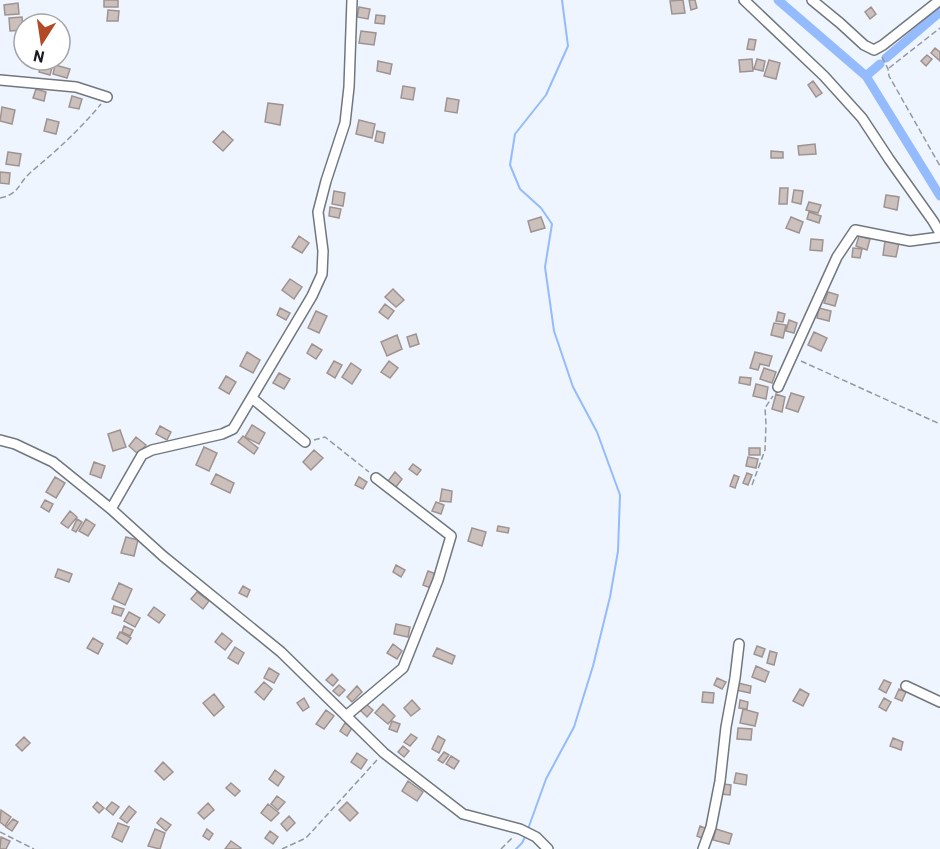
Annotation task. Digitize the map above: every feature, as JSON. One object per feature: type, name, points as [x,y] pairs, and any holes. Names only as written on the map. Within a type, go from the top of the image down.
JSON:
[{"type":"street","points":[[111,509],[142,455],[152,450],[222,434],[233,429],[312,296],[322,274],[324,251],[318,213],[345,123],[350,87],[352,0]]},
{"type":"street","points":[[744,0],[824,76],[862,118],[933,221],[940,235],[910,242],[855,230],[837,257],[778,387]]},
{"type":"street","points":[[812,0],[864,45],[874,50],[940,0]]},
{"type":"street","points":[[0,80],[76,87],[107,97]]},
{"type":"street","points":[[252,398],[305,442]]},
{"type":"street","points":[[0,440],[15,444],[53,462],[281,652],[384,753],[462,814],[520,829],[536,837],[548,849]]},
{"type":"street","points":[[346,716],[403,668],[438,580],[451,536],[376,478]]},
{"type":"street","points":[[703,849],[711,827],[720,781],[739,644]]},
{"type":"street","points":[[906,686],[940,702]]},
{"type":"path","points":[[888,69],[940,28]]},
{"type":"path","points":[[877,48],[888,69],[888,76],[940,166]]},
{"type":"path","points":[[0,198],[8,196],[19,188],[28,174],[84,124],[107,97]]},
{"type":"path","points":[[792,357],[940,424]]},
{"type":"path","points":[[752,485],[765,450],[765,408],[778,387]]},
{"type":"path","points":[[305,442],[325,437],[376,478]]},
{"type":"path","points":[[282,849],[306,838],[384,753]]},
{"type":"path","points":[[501,849],[520,829]]},
{"type":"path","points":[[0,832],[34,849]]},
{"type":"building","points":[[104,0],[118,0],[118,7],[104,7]]},
{"type":"building","points":[[683,0],[685,13],[672,14],[670,1]]},
{"type":"building","points":[[689,0],[695,0],[697,8],[691,10]]},
{"type":"building","points":[[18,3],[19,12],[5,15],[4,5]]},
{"type":"building","points":[[359,7],[370,9],[368,19],[357,17]]},
{"type":"building","points":[[871,7],[876,14],[870,19],[865,12]]},
{"type":"building","points":[[108,10],[119,11],[118,21],[107,21]]},
{"type":"building","points":[[376,15],[385,16],[384,24],[375,23]]},
{"type":"building","points":[[9,18],[12,18],[12,31],[10,31]]},
{"type":"building","points":[[361,31],[376,33],[374,45],[359,43]]},
{"type":"building","points":[[749,39],[756,40],[754,50],[747,49]]},
{"type":"building","points":[[935,48],[940,52],[940,61],[931,53]]},
{"type":"building","points":[[927,55],[932,59],[926,66],[921,61]]},
{"type":"building","points":[[752,59],[753,71],[740,72],[739,60]]},
{"type":"building","points":[[757,59],[765,61],[763,71],[754,69]]},
{"type":"building","points":[[769,60],[780,63],[776,79],[764,76]]},
{"type":"building","points":[[378,61],[392,64],[390,74],[377,71]]},
{"type":"building","points":[[53,72],[69,72],[67,78],[53,74]]},
{"type":"building","points":[[813,81],[822,93],[816,97],[808,85]]},
{"type":"building","points":[[403,86],[415,88],[413,100],[401,98]]},
{"type":"building","points":[[36,89],[46,92],[44,101],[33,98]]},
{"type":"building","points":[[72,96],[82,99],[79,109],[69,107]]},
{"type":"building","points":[[447,98],[459,100],[457,113],[445,111]]},
{"type":"building","points":[[268,103],[283,105],[280,125],[265,122]]},
{"type":"building","points":[[2,107],[15,110],[12,124],[0,121]]},
{"type":"building","points":[[47,119],[59,122],[56,134],[44,131]]},
{"type":"building","points":[[359,120],[375,124],[372,138],[356,134]]},
{"type":"building","points":[[223,131],[233,140],[223,151],[213,142]]},
{"type":"building","points":[[377,131],[385,133],[383,143],[375,141]]},
{"type":"building","points":[[815,144],[816,154],[799,155],[798,146]]},
{"type":"building","points":[[771,151],[783,152],[783,158],[771,158]]},
{"type":"building","points":[[8,152],[21,154],[19,166],[6,164]]},
{"type":"building","points":[[0,172],[10,173],[9,184],[0,183]]},
{"type":"building","points":[[780,188],[788,188],[787,204],[779,204]]},
{"type":"building","points":[[794,190],[803,191],[801,204],[792,202]]},
{"type":"building","points":[[334,191],[345,193],[343,206],[332,204]]},
{"type":"building","points":[[886,195],[899,197],[897,210],[884,207]]},
{"type":"building","points":[[809,202],[821,205],[818,213],[806,210]]},
{"type":"building","points":[[330,207],[341,209],[339,218],[329,216]]},
{"type":"building","points":[[809,212],[821,216],[819,223],[807,219]]},
{"type":"building","points":[[541,217],[545,228],[531,232],[528,221]]},
{"type":"building","points":[[791,217],[803,222],[799,233],[786,228]]},
{"type":"building","points":[[299,236],[309,243],[302,253],[292,247]]},
{"type":"building","points":[[859,236],[870,239],[867,250],[856,246]]},
{"type":"building","points":[[811,239],[823,240],[822,251],[810,250]]},
{"type":"building","points":[[885,241],[899,243],[896,257],[883,255]]},
{"type":"building","points":[[853,248],[862,249],[860,258],[852,257]]},
{"type":"building","points":[[290,279],[302,287],[294,299],[282,290]]},
{"type":"building","points":[[393,289],[404,300],[396,307],[385,297]]},
{"type":"building","points":[[828,292],[838,295],[835,306],[824,303]]},
{"type":"building","points":[[385,304],[394,311],[388,319],[379,312]]},
{"type":"building","points":[[280,308],[290,313],[286,320],[277,315]]},
{"type":"building","points":[[819,308],[831,311],[829,321],[817,318]]},
{"type":"building","points":[[316,311],[327,316],[319,333],[308,328]]},
{"type":"building","points":[[778,312],[785,314],[783,322],[776,321]]},
{"type":"building","points":[[789,320],[797,323],[794,333],[786,331]]},
{"type":"building","points":[[774,323],[786,325],[783,338],[771,335]]},
{"type":"building","points":[[814,332],[827,338],[821,351],[808,345]]},
{"type":"building","points":[[416,334],[419,344],[410,347],[407,337]]},
{"type":"building","points":[[397,335],[402,349],[387,356],[381,342]]},
{"type":"building","points":[[312,344],[322,350],[316,359],[307,353]]},
{"type":"building","points":[[247,352],[260,360],[253,373],[240,366]]},
{"type":"building","points":[[755,352],[772,356],[769,366],[760,364],[758,370],[750,368]]},
{"type":"building","points":[[334,361],[342,365],[335,378],[327,373]]},
{"type":"building","points":[[389,361],[398,368],[390,378],[381,372]]},
{"type":"building","points":[[351,363],[361,370],[352,384],[342,377]]},
{"type":"building","points":[[764,368],[776,372],[772,383],[760,379]]},
{"type":"building","points":[[279,373],[290,379],[284,389],[273,383]]},
{"type":"building","points":[[226,376],[236,382],[229,394],[219,388]]},
{"type":"building","points":[[740,377],[751,378],[750,385],[739,383]]},
{"type":"building","points":[[756,384],[768,387],[766,399],[753,396]]},
{"type":"building","points":[[791,393],[804,397],[798,412],[786,408]]},
{"type":"building","points":[[776,394],[785,397],[782,412],[772,409]]},
{"type":"building","points":[[252,425],[265,433],[259,444],[245,437]]},
{"type":"building","points":[[160,426],[171,432],[167,440],[156,434]]},
{"type":"building","points":[[120,430],[126,447],[113,451],[108,434]]},
{"type":"building","points":[[243,436],[258,448],[254,454],[238,442]]},
{"type":"building","points":[[136,437],[146,445],[138,454],[129,446]]},
{"type":"building","points":[[204,447],[217,453],[209,471],[196,465]]},
{"type":"building","points":[[749,448],[760,448],[760,455],[749,455]]},
{"type":"building","points":[[314,450],[323,458],[311,470],[303,462]]},
{"type":"building","points":[[748,457],[758,459],[756,468],[746,466]]},
{"type":"building","points":[[94,462],[105,466],[101,478],[90,474]]},
{"type":"building","points":[[413,464],[421,470],[417,475],[409,469]]},
{"type":"building","points":[[395,472],[402,479],[396,487],[388,481]]},
{"type":"building","points":[[747,473],[752,475],[748,485],[743,483]]},
{"type":"building","points":[[216,474],[234,483],[230,493],[211,484]]},
{"type":"building","points":[[734,475],[739,477],[735,488],[730,486]]},
{"type":"building","points":[[55,477],[65,483],[56,498],[46,492]]},
{"type":"building","points":[[359,477],[367,482],[363,489],[355,485]]},
{"type":"building","points":[[442,489],[452,491],[451,502],[440,501]]},
{"type":"building","points":[[45,500],[53,504],[49,512],[41,507]]},
{"type":"building","points":[[436,502],[444,505],[441,514],[432,511]]},
{"type":"building","points":[[70,511],[77,517],[68,528],[61,523]]},
{"type":"building","points":[[77,519],[82,522],[76,532],[72,530]]},
{"type":"building","points":[[86,519],[95,525],[88,536],[79,531]]},
{"type":"building","points":[[498,526],[509,528],[508,533],[497,531]]},
{"type":"building","points":[[472,528],[486,532],[482,546],[468,541]]},
{"type":"building","points":[[126,537],[138,540],[134,556],[121,553]]},
{"type":"building","points":[[396,565],[405,570],[401,577],[393,572]]},
{"type":"building","points":[[58,569],[72,574],[69,582],[55,577]]},
{"type":"building","points":[[428,571],[436,574],[431,588],[423,585]]},
{"type":"building","points":[[119,583],[132,589],[125,605],[112,599]]},
{"type":"building","points":[[243,586],[250,590],[247,597],[239,593]]},
{"type":"building","points":[[197,592],[209,601],[203,609],[191,599]]},
{"type":"building","points":[[114,606],[124,609],[121,616],[112,613]]},
{"type":"building","points":[[154,607],[165,615],[159,623],[148,615]]},
{"type":"building","points":[[129,612],[140,618],[135,627],[124,621]]},
{"type":"building","points":[[396,624],[410,627],[408,637],[394,634]]},
{"type":"building","points":[[124,626],[133,630],[130,636],[122,632]]},
{"type":"building","points":[[120,632],[131,638],[127,644],[117,638]]},
{"type":"building","points":[[222,633],[232,641],[225,650],[215,642]]},
{"type":"building","points":[[93,638],[103,644],[98,654],[87,648]]},
{"type":"building","points":[[393,644],[402,651],[397,659],[387,653]]},
{"type":"building","points":[[757,646],[765,649],[762,657],[754,654]]},
{"type":"building","points":[[235,647],[244,653],[238,664],[228,658]]},
{"type":"building","points":[[437,648],[455,656],[452,664],[433,656]]},
{"type":"building","points":[[770,651],[777,653],[774,665],[767,663]]},
{"type":"building","points":[[756,666],[769,672],[765,682],[752,677]]},
{"type":"building","points":[[269,668],[279,674],[274,683],[264,678]]},
{"type":"building","points":[[332,674],[338,680],[333,686],[326,680]]},
{"type":"building","points":[[717,678],[726,682],[722,689],[714,685]]},
{"type":"building","points":[[884,680],[891,683],[886,693],[879,689]]},
{"type":"building","points":[[264,682],[272,689],[264,700],[255,692]]},
{"type":"building","points":[[738,683],[751,686],[750,693],[736,690]]},
{"type":"building","points":[[339,685],[345,690],[339,696],[333,691]]},
{"type":"building","points":[[357,686],[362,692],[352,702],[347,697]]},
{"type":"building","points":[[800,689],[809,694],[803,706],[793,701]]},
{"type":"building","points":[[899,689],[906,692],[902,701],[895,698]]},
{"type":"building","points":[[703,692],[714,693],[713,703],[702,702]]},
{"type":"building","points":[[214,694],[224,707],[214,716],[203,703]]},
{"type":"building","points":[[304,698],[309,707],[303,711],[297,703]]},
{"type":"building","points":[[884,698],[891,702],[886,711],[879,707]]},
{"type":"building","points":[[412,700],[420,709],[411,716],[404,708]]},
{"type":"building","points":[[740,700],[748,702],[747,709],[739,708]]},
{"type":"building","points":[[365,703],[373,710],[367,717],[359,709]]},
{"type":"building","points":[[383,704],[395,716],[388,724],[375,713]]},
{"type":"building","points":[[743,709],[758,713],[755,726],[740,723]]},
{"type":"building","points":[[326,710],[334,716],[324,729],[316,724]]},
{"type":"building","points":[[392,721],[400,724],[397,732],[389,729]]},
{"type":"building","points":[[345,723],[352,728],[347,736],[340,731]]},
{"type":"building","points":[[738,728],[752,729],[751,740],[737,739]]},
{"type":"building","points":[[411,734],[417,738],[410,746],[404,742]]},
{"type":"building","points":[[438,736],[445,740],[439,753],[432,749]]},
{"type":"building","points":[[24,737],[30,743],[22,751],[16,745]]},
{"type":"building","points":[[893,738],[903,742],[901,750],[890,746]]},
{"type":"building","points":[[403,746],[409,751],[404,757],[398,752]]},
{"type":"building","points":[[444,752],[449,755],[443,763],[438,760]]},
{"type":"building","points":[[357,753],[367,760],[361,769],[351,762]]},
{"type":"building","points":[[451,756],[459,761],[454,769],[446,764]]},
{"type":"building","points":[[163,762],[173,772],[164,780],[155,771]]},
{"type":"building","points":[[275,770],[284,777],[278,786],[269,779]]},
{"type":"building","points":[[736,773],[747,775],[746,785],[734,783]]},
{"type":"building","points":[[408,781],[423,792],[417,801],[402,791]]},
{"type":"building","points":[[231,783],[240,791],[235,796],[226,788]]},
{"type":"building","points":[[723,784],[731,785],[730,795],[721,794]]},
{"type":"building","points":[[277,796],[285,802],[278,810],[271,804]]},
{"type":"building","points":[[97,802],[104,808],[99,813],[93,807]]},
{"type":"building","points":[[112,802],[119,807],[113,815],[106,809]]},
{"type":"building","points":[[347,802],[358,813],[350,821],[339,810]]},
{"type":"building","points":[[208,803],[214,810],[204,819],[198,813]]},
{"type":"building","points":[[268,804],[279,813],[271,821],[261,813]]},
{"type":"building","points":[[129,806],[136,812],[127,823],[120,818]]},
{"type":"building","points":[[1,810],[11,817],[5,826],[0,822]]},
{"type":"building","points":[[289,816],[295,823],[287,831],[281,824]]},
{"type":"building","points":[[161,818],[171,825],[166,831],[157,823]]},
{"type":"building","points":[[13,819],[18,822],[12,831],[6,827]]},
{"type":"building","points":[[118,823],[129,827],[122,842],[112,837]]},
{"type":"building","points":[[700,826],[707,829],[704,839],[697,836]]},
{"type":"building","points":[[155,829],[165,833],[160,849],[148,846]]},
{"type":"building","points":[[207,829],[213,834],[209,840],[203,836]]},
{"type":"building","points":[[716,829],[732,834],[729,844],[713,840]]},
{"type":"building","points":[[270,831],[278,837],[273,844],[265,838]]},
{"type":"building","points":[[1,837],[10,841],[6,849],[0,849]]},
{"type":"building","points":[[231,841],[241,848],[225,849]]},
{"type":"waterway","points":[[528,829],[546,779],[574,727],[593,666],[610,597],[618,551],[620,495],[597,432],[573,387],[554,331],[545,267],[552,224],[541,208],[520,189],[510,165],[515,134],[546,95],[568,46],[562,0]]},
{"type":"waterway","points":[[778,0],[866,76],[940,196]]},
{"type":"waterway","points":[[886,58],[940,12]]},
{"type":"waterway","points":[[866,76],[880,64]]},
{"type":"waterway","points":[[516,849],[526,835]]}]
